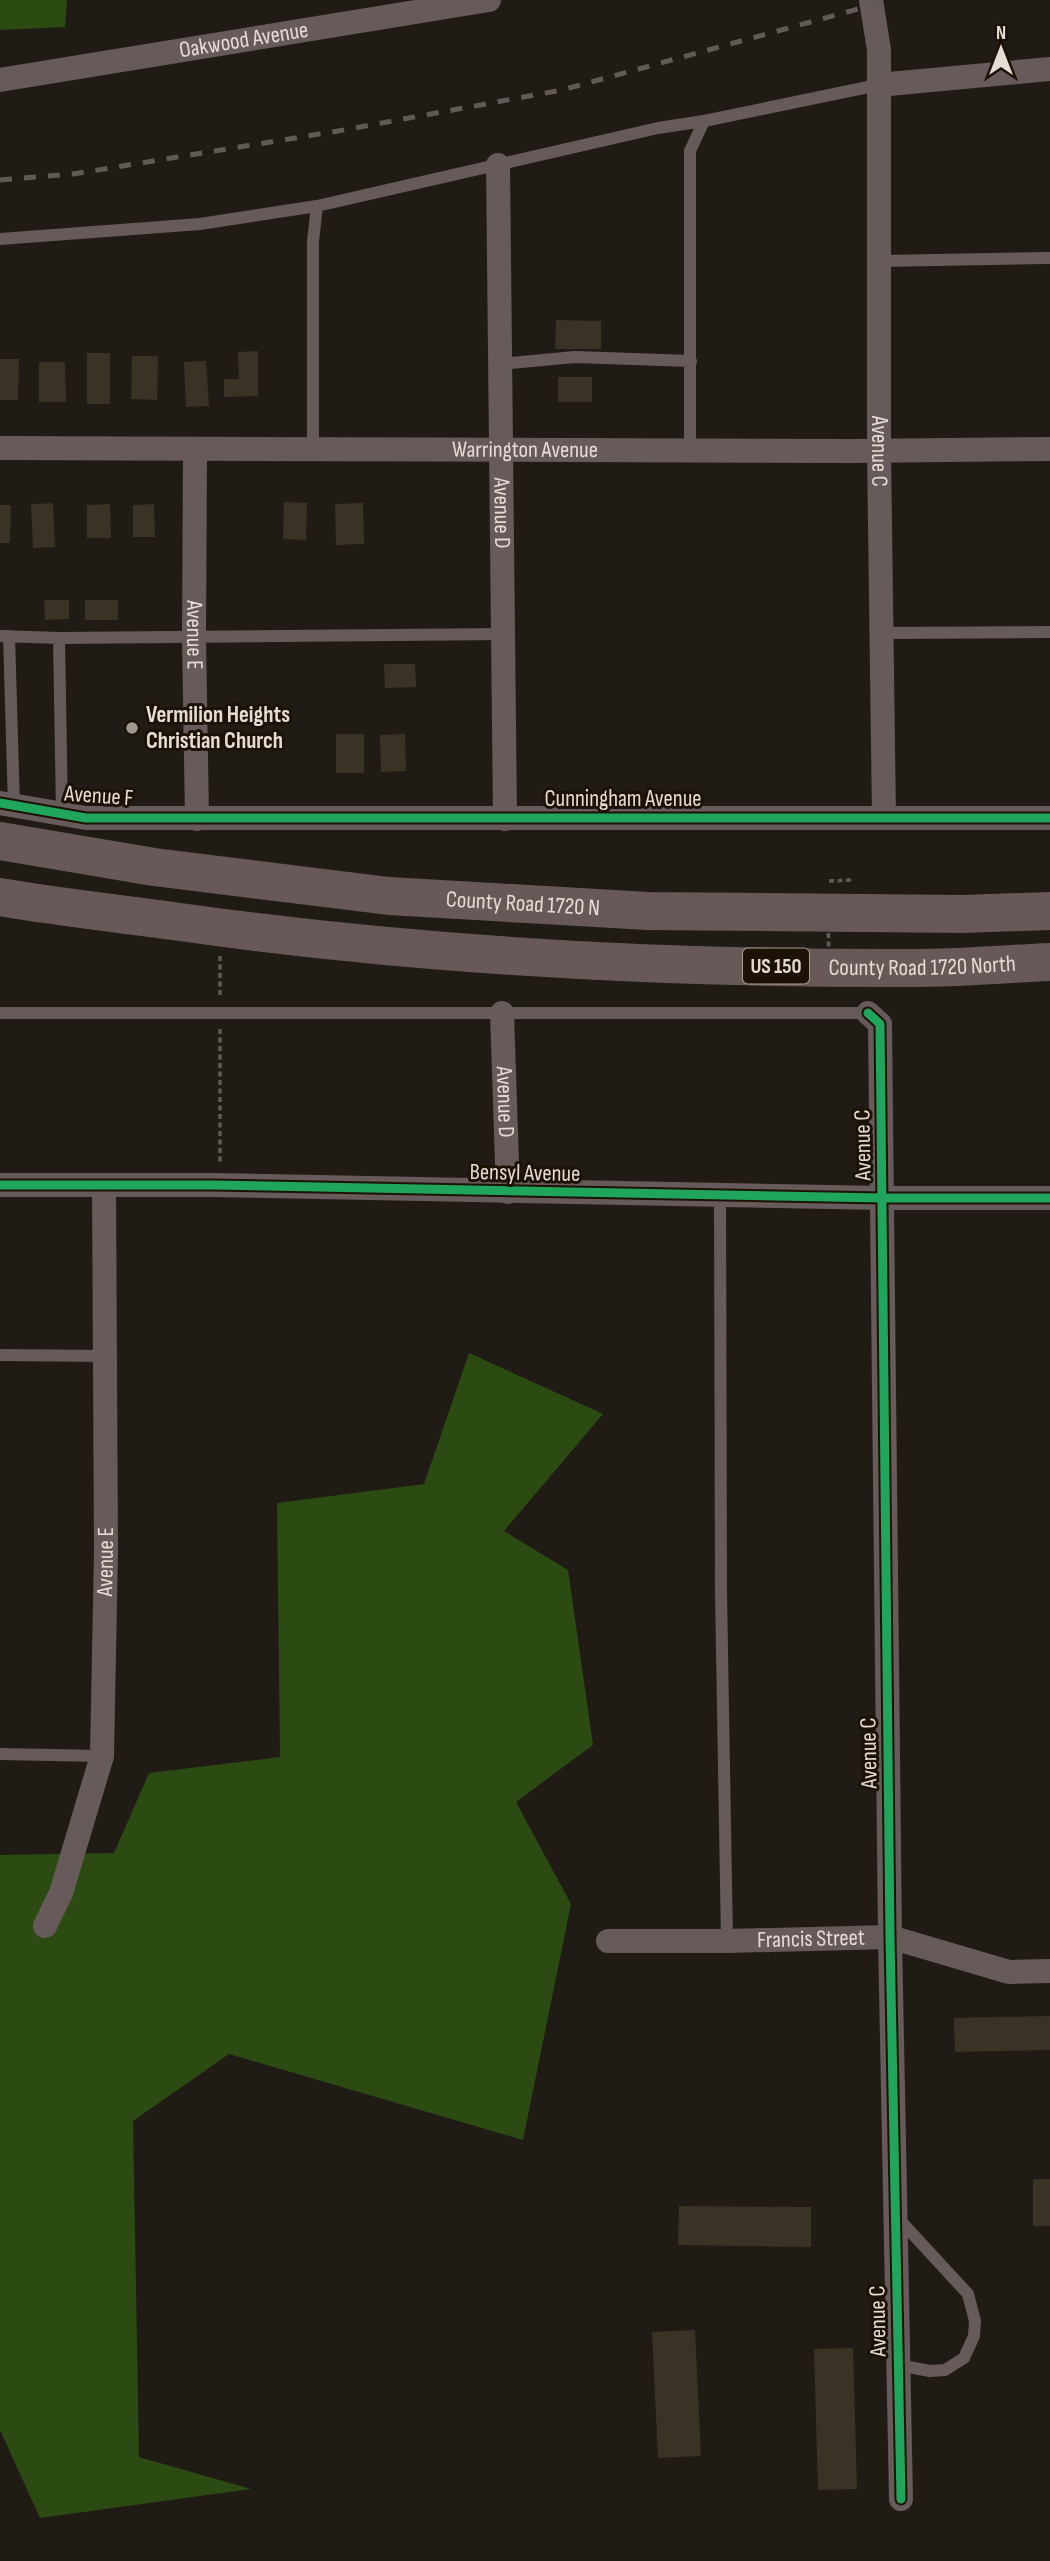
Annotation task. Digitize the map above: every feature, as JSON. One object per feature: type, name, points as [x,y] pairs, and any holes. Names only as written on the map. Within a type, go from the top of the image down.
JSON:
[{"type":"main road","name":"County Road 1720 N","points":[[0,841],[155,867],[389,896],[648,911],[949,914],[1050,911]]},
{"type":"main road","name":"County Road 1720 North","points":[[0,897],[360,945],[502,956],[683,965],[915,968],[1050,962]]},
{"type":"street","name":"Oakwood Avenue","points":[[0,80],[488,0]]},
{"type":"street","points":[[871,0],[879,50],[878,85],[1050,69]]},
{"type":"street","name":"Avenue C","points":[[878,85],[878,451],[884,818]]},
{"type":"street","name":"Avenue D","points":[[499,165],[505,819]]},
{"type":"street","name":"Warrington Avenue","points":[[0,449],[1050,449]]},
{"type":"street","name":"Avenue E","points":[[195,449],[197,819]]},
{"type":"street","name":"Avenue F","points":[[7,804],[86,818],[197,819]]},
{"type":"street","name":"Cunningham Avenue","points":[[197,819],[1050,818]]},
{"type":"street","name":"Avenue D","points":[[502,1013],[508,1192]]},
{"type":"street","name":"Avenue C","points":[[868,1013],[880,1024],[890,1937],[901,2498]]},
{"type":"street","name":"Bensyl Avenue","points":[[0,1185],[212,1185],[720,1196],[1050,1198]]},
{"type":"street","name":"Avenue E","points":[[45,1926],[61,1893],[102,1756],[106,1551],[104,1186]]},
{"type":"street","name":"Francis Street","points":[[608,1941],[890,1937],[1009,1972],[1050,1971]]},
{"type":"lane","points":[[0,239],[200,224],[317,206],[658,128],[878,85]]},
{"type":"lane","points":[[690,450],[690,150],[704,121]]},
{"type":"lane","points":[[313,450],[313,241],[317,206]]},
{"type":"lane","points":[[879,261],[1050,258]]},
{"type":"lane","points":[[501,364],[575,357],[691,361]]},
{"type":"lane","points":[[883,633],[1050,632]]},
{"type":"lane","points":[[7,804],[5,636],[59,638],[505,634]]},
{"type":"lane","points":[[59,638],[62,814]]},
{"type":"lane","points":[[0,1013],[868,1013]]},
{"type":"lane","points":[[720,1196],[721,1592],[727,1941]]},
{"type":"lane","points":[[0,1355],[105,1356]]},
{"type":"lane","points":[[0,1754],[102,1756]]},
{"type":"lane","points":[[896,2215],[968,2294],[975,2321],[974,2336],[964,2358],[944,2370],[930,2371],[898,2365]]},
{"type":"path","points":[[827,881],[852,880]]},
{"type":"path","points":[[828,900],[829,984]]},
{"type":"path","points":[[220,950],[220,1164]]},
{"type":"green space","points":[[0,0],[67,0],[65,27],[0,30]]},
{"type":"green space","points":[[469,1353],[603,1414],[504,1531],[568,1570],[593,1745],[516,1802],[571,1904],[523,2140],[229,2054],[133,2121],[139,2457],[251,2489],[40,2518],[0,2430],[0,1855],[114,1853],[149,1773],[280,1757],[277,1503],[424,1484]]},
{"type":"building","points":[[556,320],[601,321],[601,349],[555,349]]},
{"type":"building","points":[[258,351],[258,396],[224,397],[224,379],[239,379],[238,352]]},
{"type":"building","points":[[87,353],[110,353],[110,404],[87,404]]},
{"type":"building","points":[[132,356],[158,356],[157,400],[131,399]]},
{"type":"building","points":[[0,359],[19,359],[18,400],[0,400]]},
{"type":"building","points":[[206,361],[209,406],[186,407],[184,362]]},
{"type":"building","points":[[39,362],[65,362],[66,402],[39,402]]},
{"type":"building","points":[[558,377],[592,377],[592,402],[558,402]]},
{"type":"building","points":[[284,502],[307,503],[306,540],[283,539]]},
{"type":"building","points":[[53,503],[55,547],[33,548],[31,504]]},
{"type":"building","points":[[363,503],[364,544],[336,545],[335,504]]},
{"type":"building","points":[[110,504],[111,538],[87,538],[87,505]]},
{"type":"building","points":[[154,504],[155,537],[133,537],[133,505]]},
{"type":"building","points":[[0,505],[11,505],[10,543],[0,543]]},
{"type":"building","points":[[44,600],[69,600],[69,619],[45,620]]},
{"type":"building","points":[[85,600],[118,600],[118,620],[85,620]]},
{"type":"building","points":[[384,664],[415,664],[416,687],[385,688]]},
{"type":"building","points":[[336,734],[364,734],[364,773],[336,773]]},
{"type":"building","points":[[405,734],[406,771],[381,772],[380,735]]},
{"type":"building","points":[[1050,2016],[1050,2050],[955,2052],[954,2018]]},
{"type":"building","points":[[1033,2179],[1050,2179],[1050,2226],[1033,2226]]},
{"type":"building","points":[[679,2206],[811,2207],[811,2247],[678,2245]]},
{"type":"building","points":[[695,2330],[701,2456],[658,2458],[652,2332]]},
{"type":"building","points":[[853,2348],[857,2489],[818,2490],[814,2349]]},
{"type":"railway","points":[[0,180],[73,174],[338,131],[562,90],[891,0]]},
{"type":"cycle path","points":[[0,803],[86,818],[1050,818]]},
{"type":"cycle path","points":[[868,1013],[880,1024],[890,1937],[901,2499]]},
{"type":"cycle path","points":[[0,1185],[212,1185],[883,1198],[1050,1198]]},
{"type":"place","name":"Vermilion Heights Christian Church","points":[[132,728]]}]
